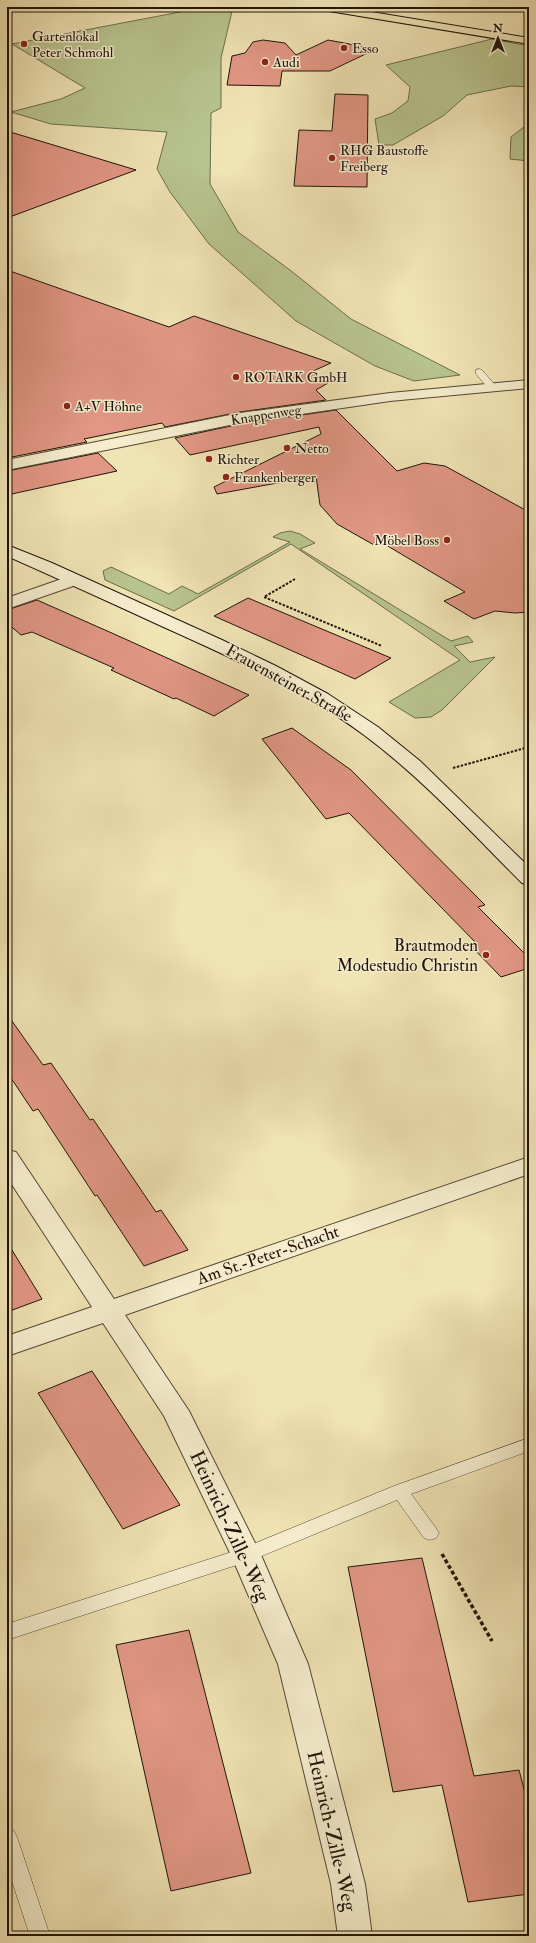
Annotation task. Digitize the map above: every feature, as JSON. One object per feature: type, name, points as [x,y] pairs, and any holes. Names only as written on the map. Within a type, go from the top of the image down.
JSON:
[{"type":"main road","points":[[323,7],[529,41]]},
{"type":"street","name":"Knappenweg","points":[[7,465],[240,418],[390,397],[491,386],[529,384]]},
{"type":"street","name":"Frauensteiner Straße","points":[[7,550],[223,647],[310,692],[343,711],[372,732],[424,777],[529,879]]},
{"type":"street","points":[[7,604],[74,580]]},
{"type":"street","name":"Heinrich-Zille-Weg","points":[[7,1158],[109,1310],[175,1412],[246,1555],[293,1664],[348,1884],[355,1936]]},
{"type":"street","name":"Am St.-Peter-Schacht","points":[[7,1346],[529,1165]]},
{"type":"lane","points":[[479,372],[491,386]]},
{"type":"lane","points":[[7,1632],[246,1555],[400,1491],[529,1444]]},
{"type":"lane","points":[[400,1491],[430,1532]]},
{"type":"lane","points":[[7,1837],[40,1936]]},
{"type":"path","points":[[295,579],[264,596],[382,646]]},
{"type":"path","points":[[456,767],[529,747]]},
{"type":"path","points":[[430,1532],[492,1641]]},
{"type":"green space","points":[[181,7],[233,7],[221,58],[221,108],[211,113],[210,184],[238,232],[290,270],[351,319],[460,375],[414,381],[375,366],[296,321],[209,244],[170,192],[157,169],[167,132],[51,124],[11,112],[61,99],[85,88],[12,44],[180,12]]},
{"type":"green space","points":[[492,39],[529,46],[529,87],[511,86],[467,95],[443,116],[393,145],[379,145],[375,119],[392,113],[408,101],[410,87],[386,65]]},
{"type":"green space","points":[[529,123],[529,161],[510,159],[511,137]]},
{"type":"green space","points":[[290,531],[300,534],[315,543],[300,549],[451,641],[468,636],[473,642],[454,646],[470,662],[495,657],[442,710],[431,717],[415,718],[389,702],[460,660],[291,544],[174,611],[105,580],[103,571],[111,567],[169,594],[182,586],[198,594],[290,542],[273,537],[280,533]]},
{"type":"building","points":[[263,40],[285,43],[296,55],[328,40],[376,49],[330,71],[282,71],[280,86],[227,85],[232,56],[245,53],[253,42]]},
{"type":"building","name":"RHG Baustoffe Freiberg","points":[[335,94],[368,95],[367,187],[294,186],[299,130],[332,131]]},
{"type":"building","points":[[7,131],[136,170],[7,218]]},
{"type":"building","points":[[7,270],[169,327],[194,316],[331,363],[311,372],[328,383],[316,390],[326,400],[240,412],[165,427],[162,423],[84,439],[87,442],[7,458]]},
{"type":"building","name":"Möbel Boss","points":[[336,410],[397,471],[424,463],[445,466],[529,512],[529,612],[515,613],[495,611],[474,619],[444,601],[465,592],[381,542],[374,545],[337,524],[320,505],[316,476],[217,494],[214,487],[321,434],[319,427],[190,455],[175,438],[240,424]]},
{"type":"building","points":[[98,453],[117,471],[7,495],[7,471]]},
{"type":"building","points":[[248,598],[391,658],[355,679],[214,616]]},
{"type":"building","points":[[37,600],[249,695],[214,716],[111,670],[114,668],[32,632],[21,635],[7,623],[7,610]]},
{"type":"building","points":[[292,728],[351,770],[485,905],[478,907],[529,958],[529,968],[501,977],[472,947],[478,945],[349,813],[326,819],[262,739]]},
{"type":"building","points":[[7,1014],[43,1065],[51,1063],[90,1120],[93,1119],[156,1212],[161,1210],[188,1250],[144,1266],[97,1195],[95,1196],[38,1109],[33,1111],[7,1072]]},
{"type":"building","points":[[7,1242],[42,1299],[7,1312]]},
{"type":"building","points":[[92,1371],[180,1505],[123,1529],[38,1393]]},
{"type":"building","points":[[422,1558],[474,1776],[519,1770],[529,1808],[529,1894],[468,1902],[442,1785],[393,1792],[348,1567]]},
{"type":"building","points":[[189,1630],[251,1873],[171,1891],[116,1645]]},
{"type":"place","name":"Gartenlokal Peter Schmohl","points":[[24,44]]},
{"type":"place","name":"Esso","points":[[344,48]]},
{"type":"place","name":"Audi","points":[[265,62]]},
{"type":"place","name":"RHG Baustoffe Freiberg","points":[[332,158]]},
{"type":"place","name":"ROTARK GmbH","points":[[236,377]]},
{"type":"place","name":"A+V Höhne","points":[[67,406]]},
{"type":"place","name":"Netto","points":[[287,448]]},
{"type":"place","name":"Richter","points":[[209,459]]},
{"type":"place","name":"Frankenberger","points":[[226,477]]},
{"type":"place","name":"Möbel Boss","points":[[447,540]]},
{"type":"place","name":"Brautmoden Modestudio Christin","points":[[486,955]]}]
